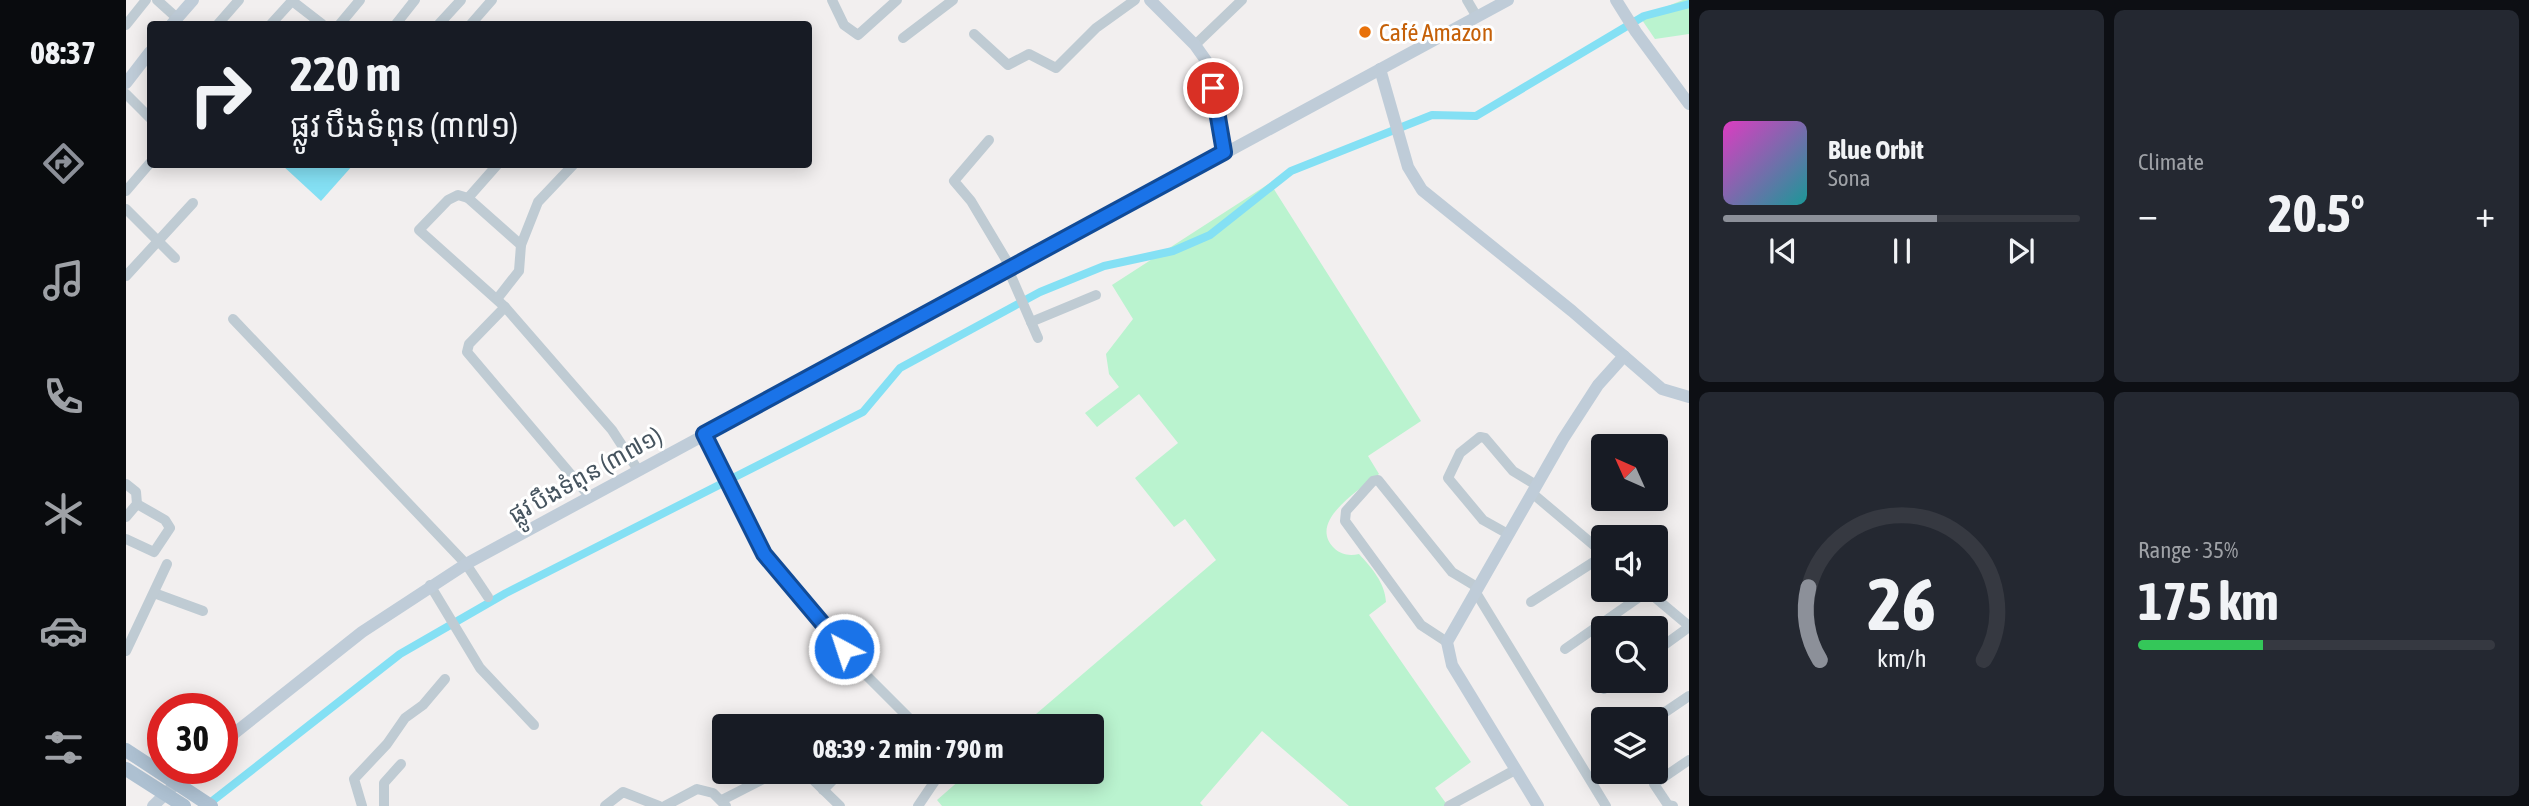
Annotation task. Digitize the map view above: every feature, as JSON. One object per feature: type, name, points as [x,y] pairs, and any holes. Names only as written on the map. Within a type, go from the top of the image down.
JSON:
[{"type":"main road","points":[[175,21],[193,0]]},
{"type":"main road","points":[[1150,0],[1195,45],[1209,67],[1224,152]]},
{"type":"main road","name":"ផ្លូវ បឹងទំពុន (៣៧១)","points":[[238,730],[354,639],[430,585],[466,564],[1508,0]]},
{"type":"main road","points":[[1618,2],[1636,32],[1689,104]]},
{"type":"main road","points":[[126,83],[147,56]]},
{"type":"main road","points":[[1380,69],[1411,173],[1429,197],[1662,390],[1689,397]]},
{"type":"main road","points":[[1538,806],[1452,665],[1447,642],[1534,489],[1598,385],[1624,356]]},
{"type":"main road","points":[[126,750],[147,763]]},
{"type":"main road","points":[[126,769],[158,800],[211,806]]},
{"type":"main road","points":[[158,800],[174,784]]},
{"type":"main road","points":[[177,784],[185,801]]},
{"type":"street","points":[[126,25],[146,0]]},
{"type":"street","points":[[157,0],[175,21]]},
{"type":"street","points":[[221,21],[239,0]]},
{"type":"street","points":[[342,21],[360,0]]},
{"type":"street","points":[[398,21],[415,0]]},
{"type":"street","points":[[442,21],[461,0]]},
{"type":"street","points":[[474,21],[492,0]]},
{"type":"street","points":[[832,0],[845,25],[861,35],[897,0]]},
{"type":"street","points":[[903,38],[953,0]]},
{"type":"street","points":[[974,34],[1008,65],[1029,54],[1056,68],[1096,28],[1135,0]]},
{"type":"street","points":[[1195,45],[1242,0]]},
{"type":"street","points":[[1467,0],[1477,17]]},
{"type":"street","points":[[274,21],[295,1],[318,21]]},
{"type":"street","points":[[126,94],[147,110]]},
{"type":"street","points":[[989,140],[954,181],[971,201],[1010,268],[1038,338]]},
{"type":"street","points":[[126,191],[147,166]]},
{"type":"street","points":[[485,168],[490,173]]},
{"type":"street","points":[[468,198],[494,168]]},
{"type":"street","points":[[569,168],[538,202],[521,245],[519,271],[501,303],[468,344],[467,352],[590,497]]},
{"type":"street","points":[[521,245],[468,198],[453,196],[419,230],[501,303],[612,430],[638,470]]},
{"type":"street","points":[[126,276],[193,203]]},
{"type":"street","points":[[126,209],[174,258]]},
{"type":"street","points":[[1031,322],[1096,295]]},
{"type":"street","points":[[233,319],[466,564],[488,597]]},
{"type":"street","points":[[704,434],[764,554],[860,668],[905,714]]},
{"type":"street","points":[[1508,534],[1483,520],[1448,478],[1460,453],[1480,437],[1485,438],[1513,471],[1591,544]]},
{"type":"street","points":[[1447,642],[1421,625],[1345,521],[1346,511],[1373,481],[1378,480],[1452,572],[1476,589],[1606,806]]},
{"type":"street","points":[[126,484],[136,492],[136,504],[126,517]]},
{"type":"street","points":[[126,538],[155,552],[170,528],[165,520],[136,504]]},
{"type":"street","points":[[1531,601],[1591,563]]},
{"type":"street","points":[[126,651],[167,564]]},
{"type":"street","points":[[430,585],[452,617],[480,668],[534,726]]},
{"type":"street","points":[[154,593],[203,611]]},
{"type":"street","points":[[1565,649],[1630,602]]},
{"type":"street","points":[[1661,602],[1689,626],[1668,643]]},
{"type":"street","points":[[362,806],[354,779],[387,744],[405,718],[423,705],[445,679]]},
{"type":"street","points":[[1668,711],[1688,698]]},
{"type":"street","points":[[1669,806],[1654,784],[1689,760]]},
{"type":"street","points":[[384,806],[384,783],[401,764]]},
{"type":"street","points":[[1449,806],[1515,769]]},
{"type":"street","points":[[666,806],[697,789],[713,793],[724,803],[756,784]]},
{"type":"street","points":[[817,784],[839,806]]},
{"type":"street","points":[[823,790],[829,784]]},
{"type":"street","points":[[918,806],[934,784]]},
{"type":"street","points":[[605,806],[623,792],[659,806]]},
{"type":"green space","points":[[1689,0],[1689,34],[1655,39],[1640,17]]},
{"type":"green space","points":[[1270,183],[1421,421],[1368,456],[1379,474],[1339,507],[1327,527],[1327,538],[1340,552],[1359,554],[1377,576],[1386,602],[1369,615],[1471,762],[1435,788],[1448,806],[1349,806],[1262,731],[1200,803],[1203,806],[942,806],[937,800],[955,784],[1104,784],[1104,714],[1036,714],[1216,560],[1185,519],[1174,527],[1135,478],[1178,443],[1139,394],[1097,427],[1085,413],[1119,387],[1109,374],[1106,354],[1133,319],[1112,285]]},
{"type":"water","points":[[285,168],[350,168],[321,201]]},
{"type":"waterway","points":[[206,806],[400,654],[506,593],[863,412],[900,368],[1040,292],[1104,266],[1173,251],[1210,235],[1291,171],[1432,115],[1476,116],[1644,16],[1689,4]]},
{"type":"place","name":"Café Amazon","points":[[1365,32]]},
{"type":"route","points":[[844,649],[764,554],[704,434],[1224,152],[1213,88]]}]
